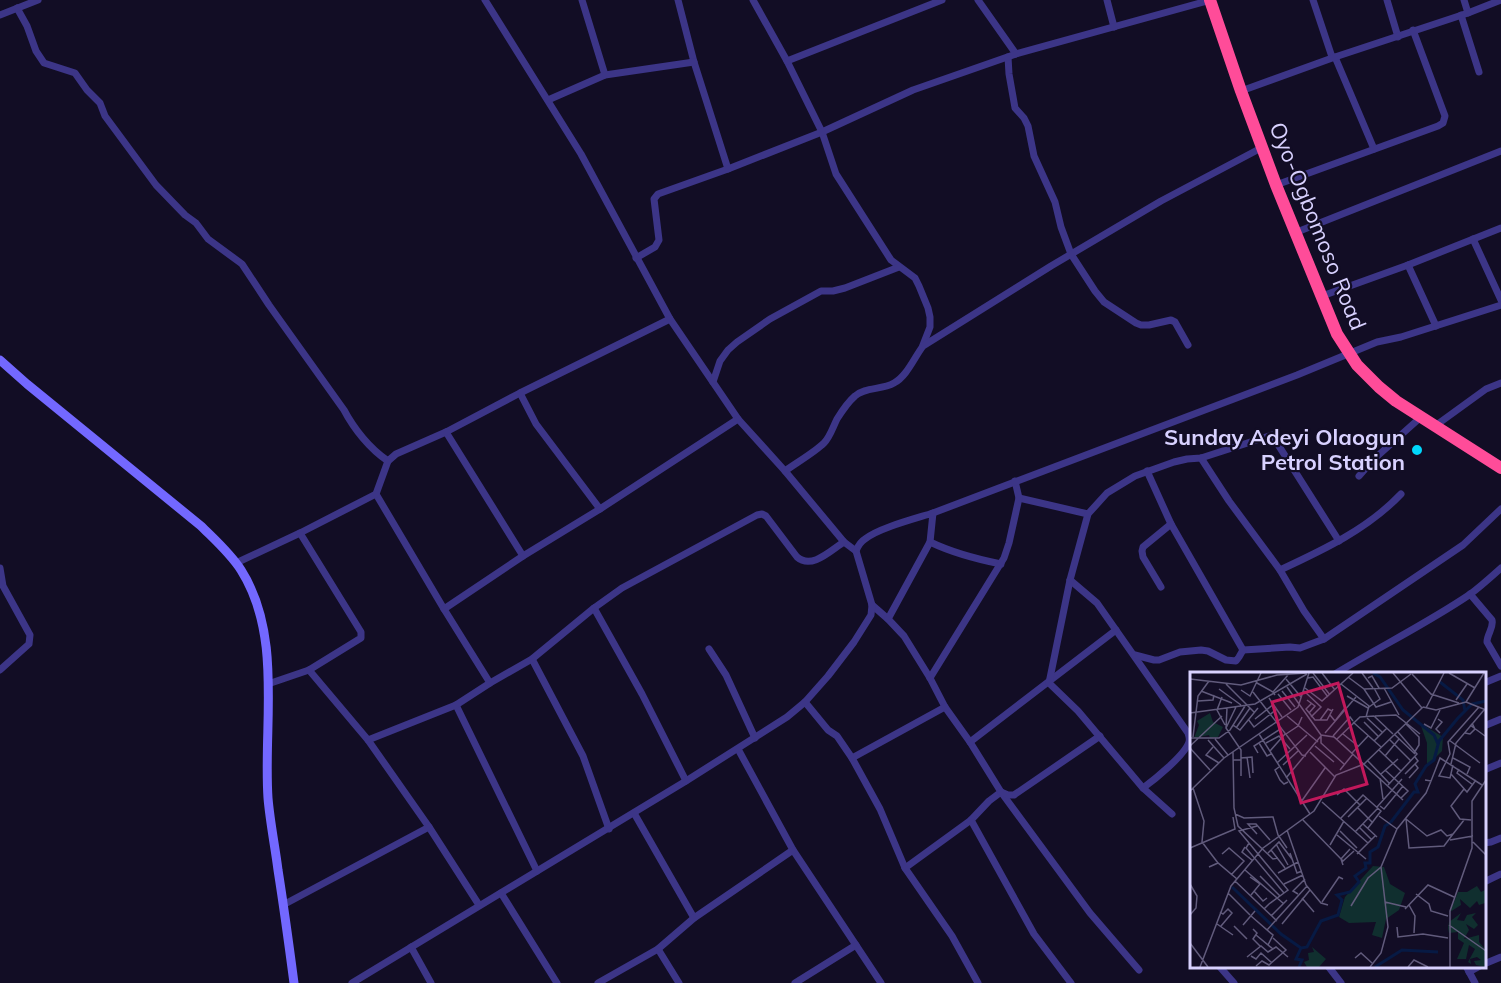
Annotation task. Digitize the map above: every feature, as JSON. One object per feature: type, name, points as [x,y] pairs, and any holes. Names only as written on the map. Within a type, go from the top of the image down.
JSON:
[{"type":"highway","name":"Oyo-Ogbomoso Road","points":[[1210,0],[1276,185],[1337,334],[1349,354],[1357,365],[1396,401],[1501,468]]},
{"type":"main road","points":[[0,360],[201,526],[236,563],[250,588],[265,639],[268,684],[267,777],[294,983]]},
{"type":"street","points":[[0,15],[38,0]]},
{"type":"street","points":[[352,983],[609,829],[787,717],[805,702],[828,676],[871,615],[872,605],[856,551],[844,542],[738,419],[670,319],[581,154],[485,0]]},
{"type":"street","points":[[582,0],[605,75]]},
{"type":"street","points":[[678,0],[694,62],[728,169]]},
{"type":"street","points":[[754,0],[822,132],[836,174],[891,260],[915,278],[928,308],[930,327],[923,346],[906,373],[895,383],[856,395],[838,417],[823,445],[785,471]]},
{"type":"street","points":[[787,61],[942,0]]},
{"type":"street","points":[[978,0],[1012,55],[1009,74],[1015,108],[1028,126],[1034,156],[1054,202],[1071,254],[1104,302],[1141,325],[1171,320],[1175,322],[1188,345]]},
{"type":"street","points":[[1107,0],[1114,27]]},
{"type":"street","points":[[636,258],[655,247],[659,240],[654,199],[658,194],[822,132],[913,90],[1012,55],[1210,0]]},
{"type":"street","points":[[1313,0],[1332,57],[1335,57],[1374,150]]},
{"type":"street","points":[[1387,0],[1398,37]]},
{"type":"street","points":[[1464,0],[1464,14],[1479,72]]},
{"type":"street","points":[[1241,91],[1501,0]]},
{"type":"street","points":[[17,8],[40,59],[44,63],[75,73],[100,103],[105,116],[156,185],[196,223],[208,238],[242,264],[344,410],[350,422],[379,456],[388,461]]},
{"type":"street","points":[[1276,185],[1443,123],[1445,116],[1413,30]]},
{"type":"street","points":[[548,100],[605,75],[694,62]]},
{"type":"street","points":[[923,346],[1161,201],[1263,147]]},
{"type":"street","points":[[1297,232],[1501,151]]},
{"type":"street","points":[[1322,296],[1501,228]]},
{"type":"street","points":[[856,551],[866,538],[877,532],[933,513],[1297,375],[1377,342],[1436,326],[1501,302],[1473,239]]},
{"type":"street","points":[[1408,265],[1436,326]]},
{"type":"street","points":[[713,382],[720,361],[728,350],[770,319],[821,291],[845,288],[899,267]]},
{"type":"street","points":[[236,563],[376,494],[388,461],[396,454],[446,432],[670,319]]},
{"type":"street","points":[[1435,426],[1486,389],[1501,383]]},
{"type":"street","points":[[520,393],[536,424],[600,509]]},
{"type":"street","points":[[1359,476],[1373,459],[1421,417]]},
{"type":"street","points":[[444,609],[738,419]]},
{"type":"street","points":[[446,432],[523,556]]},
{"type":"street","points":[[1049,683],[1070,580],[1088,514],[1107,493],[1136,476],[1272,435],[1340,541]]},
{"type":"street","points":[[1201,458],[1229,501],[1280,570],[1304,611],[1324,639]]},
{"type":"street","points":[[1147,471],[1171,524],[1243,650]]},
{"type":"street","points":[[930,678],[1001,564],[1009,543],[1019,498],[1015,481]]},
{"type":"street","points":[[376,494],[490,683]]},
{"type":"street","points":[[1280,570],[1340,541],[1383,512],[1401,494]]},
{"type":"street","points":[[1019,498],[1088,514]]},
{"type":"street","points":[[1243,650],[1299,648],[1324,639],[1463,545],[1501,509]]},
{"type":"street","points":[[888,620],[930,542],[933,513]]},
{"type":"street","points":[[368,740],[456,705],[532,659],[622,588],[757,515],[766,516],[802,561],[817,560],[844,542]]},
{"type":"street","points":[[1161,587],[1143,557],[1142,551],[1143,547],[1171,524]]},
{"type":"street","points":[[268,684],[309,670],[361,638],[361,632],[300,533]]},
{"type":"street","points":[[930,542],[957,554],[1001,564]]},
{"type":"street","points":[[0,568],[3,586],[30,635],[29,644],[0,670]]},
{"type":"street","points":[[1338,672],[1431,620],[1470,594],[1501,568]]},
{"type":"street","points":[[1070,580],[1097,603],[1188,733],[1190,739],[1188,745],[1172,764],[1143,788]]},
{"type":"street","points":[[1470,594],[1492,620],[1493,624],[1486,642],[1501,666]]},
{"type":"street","points":[[872,605],[904,636],[945,707],[1001,792],[1090,913],[1139,970]]},
{"type":"street","points":[[594,608],[642,694],[686,781]]},
{"type":"street","points":[[970,742],[1116,630]]},
{"type":"street","points":[[708,649],[726,675],[755,738]]},
{"type":"street","points":[[1135,655],[1159,660],[1180,652],[1201,650],[1226,660],[1236,661],[1243,650]]},
{"type":"street","points":[[532,659],[583,756],[609,829]]},
{"type":"street","points":[[309,670],[368,740],[429,827],[479,905]]},
{"type":"street","points":[[1486,683],[1501,676]]},
{"type":"street","points":[[1049,683],[1078,711],[1143,788],[1172,814]]},
{"type":"street","points":[[805,702],[828,730],[837,736],[852,758],[880,809],[905,868],[952,936],[978,983]]},
{"type":"street","points":[[456,705],[537,871]]},
{"type":"street","points":[[852,758],[945,707]]},
{"type":"street","points":[[1486,726],[1501,719]]},
{"type":"street","points":[[1001,792],[1014,795],[1100,736]]},
{"type":"street","points":[[738,749],[793,850],[881,983]]},
{"type":"street","points":[[1486,770],[1501,763]]},
{"type":"street","points":[[905,868],[971,820],[1001,792]]},
{"type":"street","points":[[634,813],[694,918]]},
{"type":"street","points":[[971,820],[1034,934],[1071,983]]},
{"type":"street","points":[[283,905],[429,827]]},
{"type":"street","points":[[1486,843],[1501,838]]},
{"type":"street","points":[[598,983],[658,949],[694,918],[793,850]]},
{"type":"street","points":[[1486,882],[1501,874]]},
{"type":"street","points":[[501,892],[557,983]]},
{"type":"street","points":[[795,983],[856,945]]},
{"type":"street","points":[[411,947],[431,983]]},
{"type":"street","points":[[658,949],[679,983]]},
{"type":"street","points":[[1486,964],[1501,957]]},
{"type":"street","points":[[1221,968],[1234,983]]},
{"type":"street","points":[[1330,968],[1341,983]]},
{"type":"street","points":[[1468,969],[1475,983]]},
{"type":"place","name":"Sunday Adeyi Olaogun Petrol Station","points":[[1417,450]]}]
